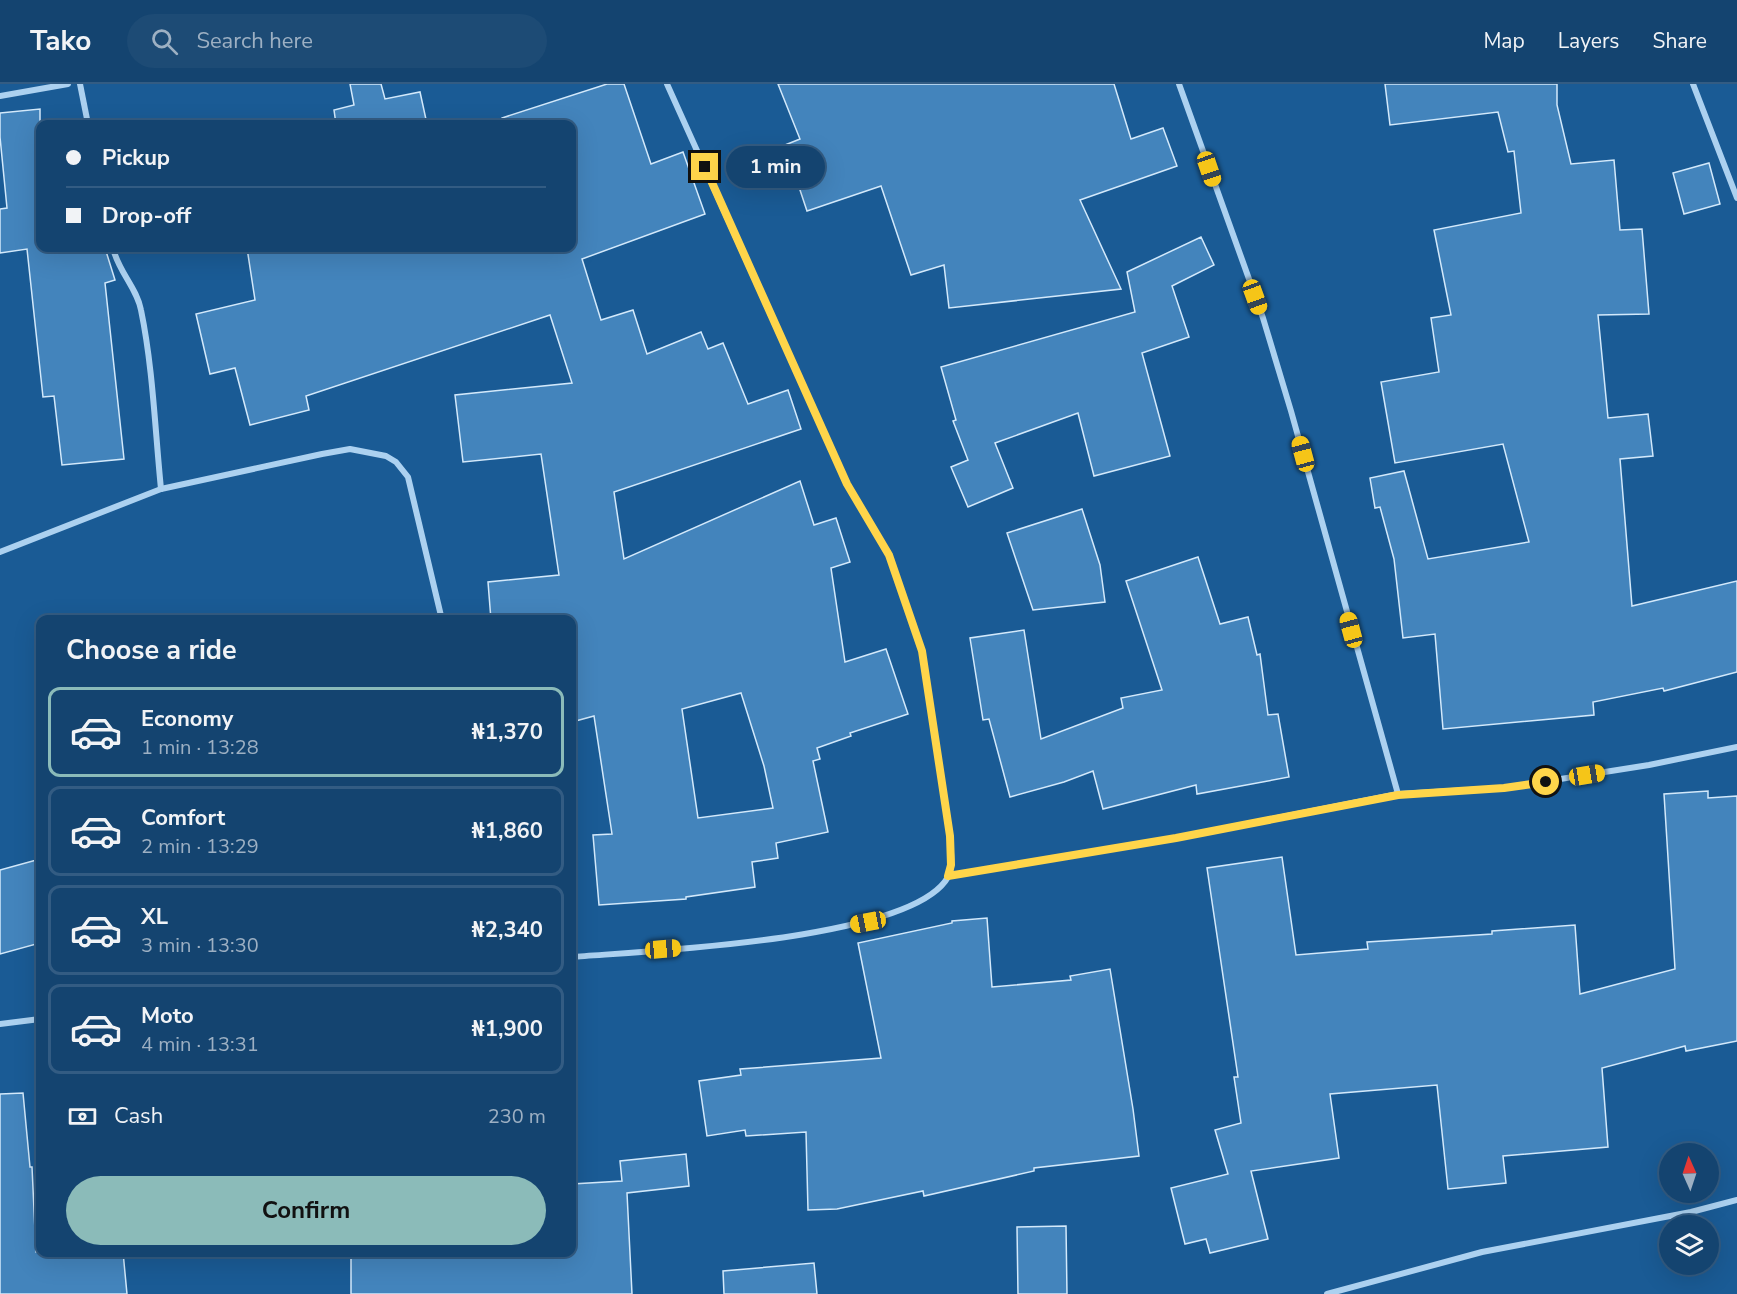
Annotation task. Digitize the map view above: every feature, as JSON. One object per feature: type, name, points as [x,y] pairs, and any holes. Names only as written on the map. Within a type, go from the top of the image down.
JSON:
[{"type":"street","points":[[0,96],[68,84]]},
{"type":"street","points":[[80,84],[87,120]]},
{"type":"street","points":[[576,957],[754,941],[868,922],[919,901],[941,885],[948,876],[951,865],[950,836],[922,651],[889,555],[847,484],[668,84]]},
{"type":"street","points":[[1179,84],[1266,329],[1398,795]]},
{"type":"street","points":[[1693,84],[1737,198]]},
{"type":"street","points":[[114,252],[116,261],[141,307],[149,360],[161,489]]},
{"type":"street","points":[[0,552],[161,489],[350,449],[386,456],[396,462],[408,477],[441,615]]},
{"type":"street","points":[[948,876],[1176,838],[1398,795],[1504,788],[1649,765],[1737,747]]},
{"type":"street","points":[[0,1024],[36,1020]]},
{"type":"street","points":[[1327,1294],[1482,1252],[1692,1212],[1737,1200]]},
{"type":"building","points":[[350,84],[381,84],[385,99],[420,92],[426,120],[335,120],[334,110],[354,105]]},
{"type":"building","points":[[607,84],[624,84],[651,164],[683,152],[705,214],[582,259],[601,320],[633,310],[647,354],[701,332],[708,349],[723,343],[748,404],[788,390],[801,429],[614,492],[624,559],[800,481],[814,525],[836,518],[850,562],[831,568],[845,662],[886,649],[908,714],[850,733],[851,736],[817,748],[820,759],[813,761],[828,832],[776,843],[778,858],[752,862],[755,887],[686,897],[686,899],[599,905],[593,835],[612,834],[594,716],[576,721],[576,615],[491,615],[488,582],[559,575],[541,454],[463,462],[455,395],[572,383],[550,315],[306,396],[309,410],[250,425],[235,368],[210,374],[196,314],[255,300],[248,252],[576,252],[576,120],[502,120],[502,118]],"holes":[[[741,693],[764,766],[773,808],[698,818],[682,709]]]},
{"type":"building","points":[[778,84],[1114,84],[1131,139],[1163,128],[1177,166],[1080,200],[1121,289],[949,308],[944,265],[911,275],[881,186],[807,211],[785,145],[800,139]]},
{"type":"building","points":[[1385,84],[1557,84],[1557,105],[1571,164],[1614,160],[1620,230],[1642,229],[1649,314],[1598,315],[1608,418],[1648,414],[1653,456],[1620,459],[1632,606],[1737,581],[1737,672],[1664,691],[1663,688],[1593,702],[1594,715],[1443,729],[1435,634],[1403,638],[1394,559],[1380,507],[1375,508],[1370,478],[1404,471],[1428,559],[1529,542],[1503,444],[1395,463],[1381,382],[1439,372],[1431,318],[1451,315],[1434,230],[1521,213],[1514,151],[1508,152],[1498,112],[1390,125]]},
{"type":"building","points":[[40,109],[40,120],[36,120],[36,252],[106,252],[115,280],[105,283],[124,459],[62,465],[54,396],[43,397],[27,249],[0,253],[0,209],[7,208],[0,113]]},
{"type":"building","points":[[1709,163],[1720,204],[1684,214],[1673,173]]},
{"type":"building","points":[[1201,237],[1214,265],[1172,286],[1189,337],[1142,353],[1170,456],[1094,476],[1078,413],[995,443],[1013,488],[968,507],[951,467],[968,460],[953,421],[956,420],[941,367],[1135,312],[1127,272]]},
{"type":"building","points":[[1082,509],[1100,565],[1105,602],[1033,610],[1007,533]]},
{"type":"building","points":[[1198,557],[1220,624],[1248,617],[1257,655],[1260,654],[1268,715],[1278,714],[1289,777],[1197,794],[1196,785],[1103,809],[1093,771],[1064,782],[1010,797],[989,719],[983,720],[970,638],[1024,630],[1041,739],[1123,708],[1121,698],[1162,690],[1126,581]]},
{"type":"building","points":[[1708,791],[1708,798],[1737,796],[1737,1041],[1686,1051],[1685,1046],[1602,1068],[1608,1147],[1503,1156],[1506,1183],[1448,1189],[1437,1085],[1330,1094],[1339,1158],[1251,1171],[1268,1239],[1210,1253],[1206,1239],[1185,1244],[1171,1188],[1228,1174],[1215,1130],[1241,1123],[1234,1077],[1238,1077],[1207,868],[1282,857],[1296,955],[1368,949],[1367,942],[1492,934],[1492,931],[1575,925],[1580,994],[1675,969],[1664,794]]},
{"type":"building","points":[[36,860],[36,944],[0,954],[0,870]]},
{"type":"building","points":[[987,918],[992,987],[1071,980],[1070,976],[1110,969],[1139,1156],[1034,1168],[1034,1171],[924,1196],[923,1191],[837,1209],[808,1210],[806,1132],[746,1136],[745,1130],[707,1136],[699,1081],[741,1075],[740,1069],[881,1058],[858,943],[952,923],[952,921]]},
{"type":"building","points":[[23,1093],[30,1167],[32,1167],[36,1257],[123,1257],[127,1294],[0,1294],[0,1094]]},
{"type":"building","points":[[686,1154],[689,1186],[627,1193],[632,1294],[351,1294],[351,1257],[576,1257],[576,1184],[622,1181],[620,1161]]},
{"type":"building","points":[[1066,1226],[1067,1294],[1018,1294],[1017,1227]]},
{"type":"building","points":[[814,1263],[817,1294],[724,1294],[723,1271]]},
{"type":"route","points":[[705,167],[847,484],[889,555],[922,651],[950,836],[951,865],[948,876],[1176,838],[1398,795],[1504,788],[1546,782]]}]
